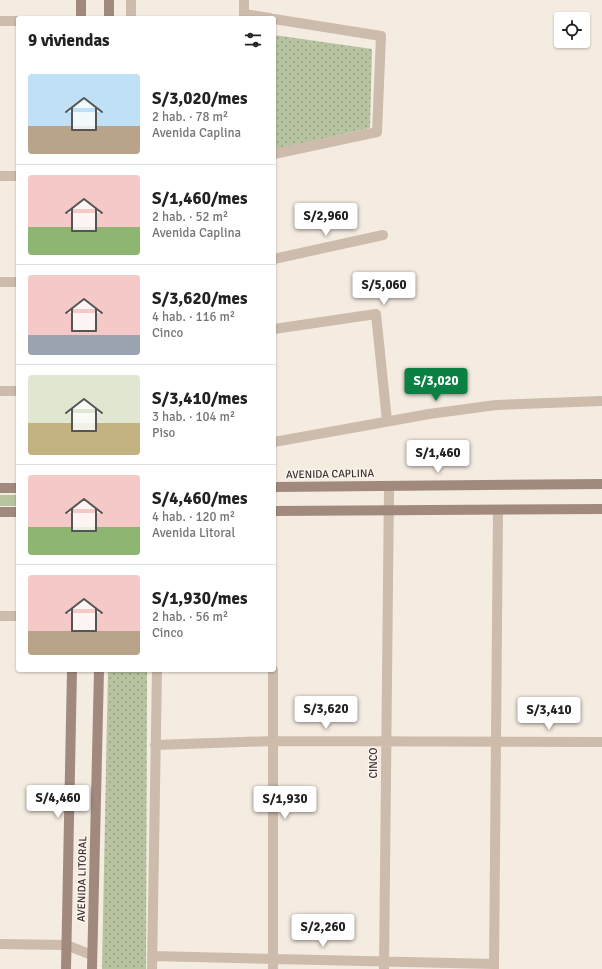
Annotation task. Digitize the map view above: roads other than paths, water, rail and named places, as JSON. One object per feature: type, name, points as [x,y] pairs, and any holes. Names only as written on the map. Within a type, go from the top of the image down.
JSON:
[{"type":"main road","points":[[80,0],[81,16]]},
{"type":"main road","points":[[109,16],[110,0]]},
{"type":"main road","name":"AVENIDA CAPLINA","points":[[276,487],[602,484]]},
{"type":"main road","points":[[0,488],[16,488]]},
{"type":"main road","points":[[276,512],[602,510]]},
{"type":"main road","points":[[0,512],[16,512]]},
{"type":"main road","name":"AVENIDA LITORAL","points":[[66,969],[72,672]]},
{"type":"main road","name":"AVENIDA LITORAL","points":[[92,969],[99,672]]},
{"type":"street","points":[[131,0],[131,16]]},
{"type":"street","points":[[244,0],[244,16]]},
{"type":"street","points":[[276,19],[381,36],[377,132],[276,154]]},
{"type":"street","points":[[0,21],[16,21]]},
{"type":"street","points":[[0,176],[16,176]]},
{"type":"street","points":[[276,259],[383,235]]},
{"type":"street","points":[[0,282],[16,282]]},
{"type":"street","points":[[276,329],[376,314],[387,421]]},
{"type":"street","points":[[0,391],[16,391]]},
{"type":"street","points":[[276,442],[387,421],[496,406],[602,401]]},
{"type":"street","name":"CINCO","points":[[384,965],[385,742],[389,486]]},
{"type":"street","points":[[152,956],[273,957],[384,965],[494,967],[498,510]]},
{"type":"street","points":[[0,616],[16,616]]},
{"type":"street","points":[[152,969],[157,672]]},
{"type":"street","points":[[273,672],[273,969]]},
{"type":"street","points":[[155,745],[274,741],[602,742]]},
{"type":"street","points":[[0,944],[66,945],[92,955]]}]
